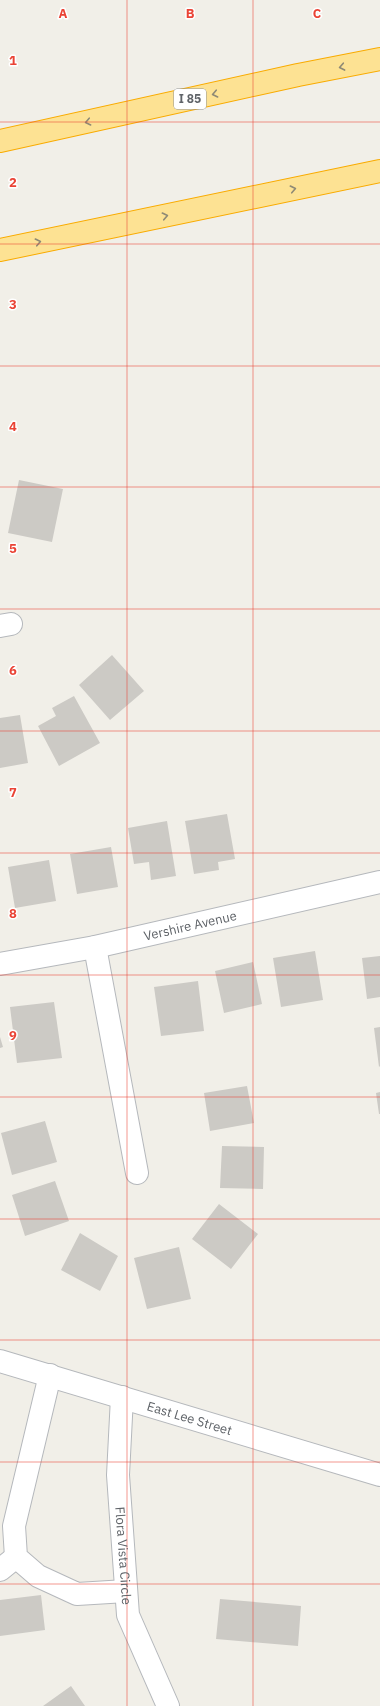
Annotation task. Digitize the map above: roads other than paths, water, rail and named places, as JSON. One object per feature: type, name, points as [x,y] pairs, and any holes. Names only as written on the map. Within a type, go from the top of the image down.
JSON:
[{"type":"highway","name":"I 85","points":[[0,141],[298,75],[380,59]]},
{"type":"highway","points":[[0,250],[380,171]]},
{"type":"street","name":"Vershire Avenue","points":[[0,964],[95,947],[380,882]]},
{"type":"street","points":[[95,947],[137,1173]]},
{"type":"street","name":"East Lee Street","points":[[0,1361],[380,1475]]},
{"type":"street","points":[[50,1376],[14,1526],[8,1563],[77,1594],[126,1591]]},
{"type":"street","name":"Flora Vista Circle","points":[[122,1397],[118,1475],[128,1615],[168,1706]]}]
